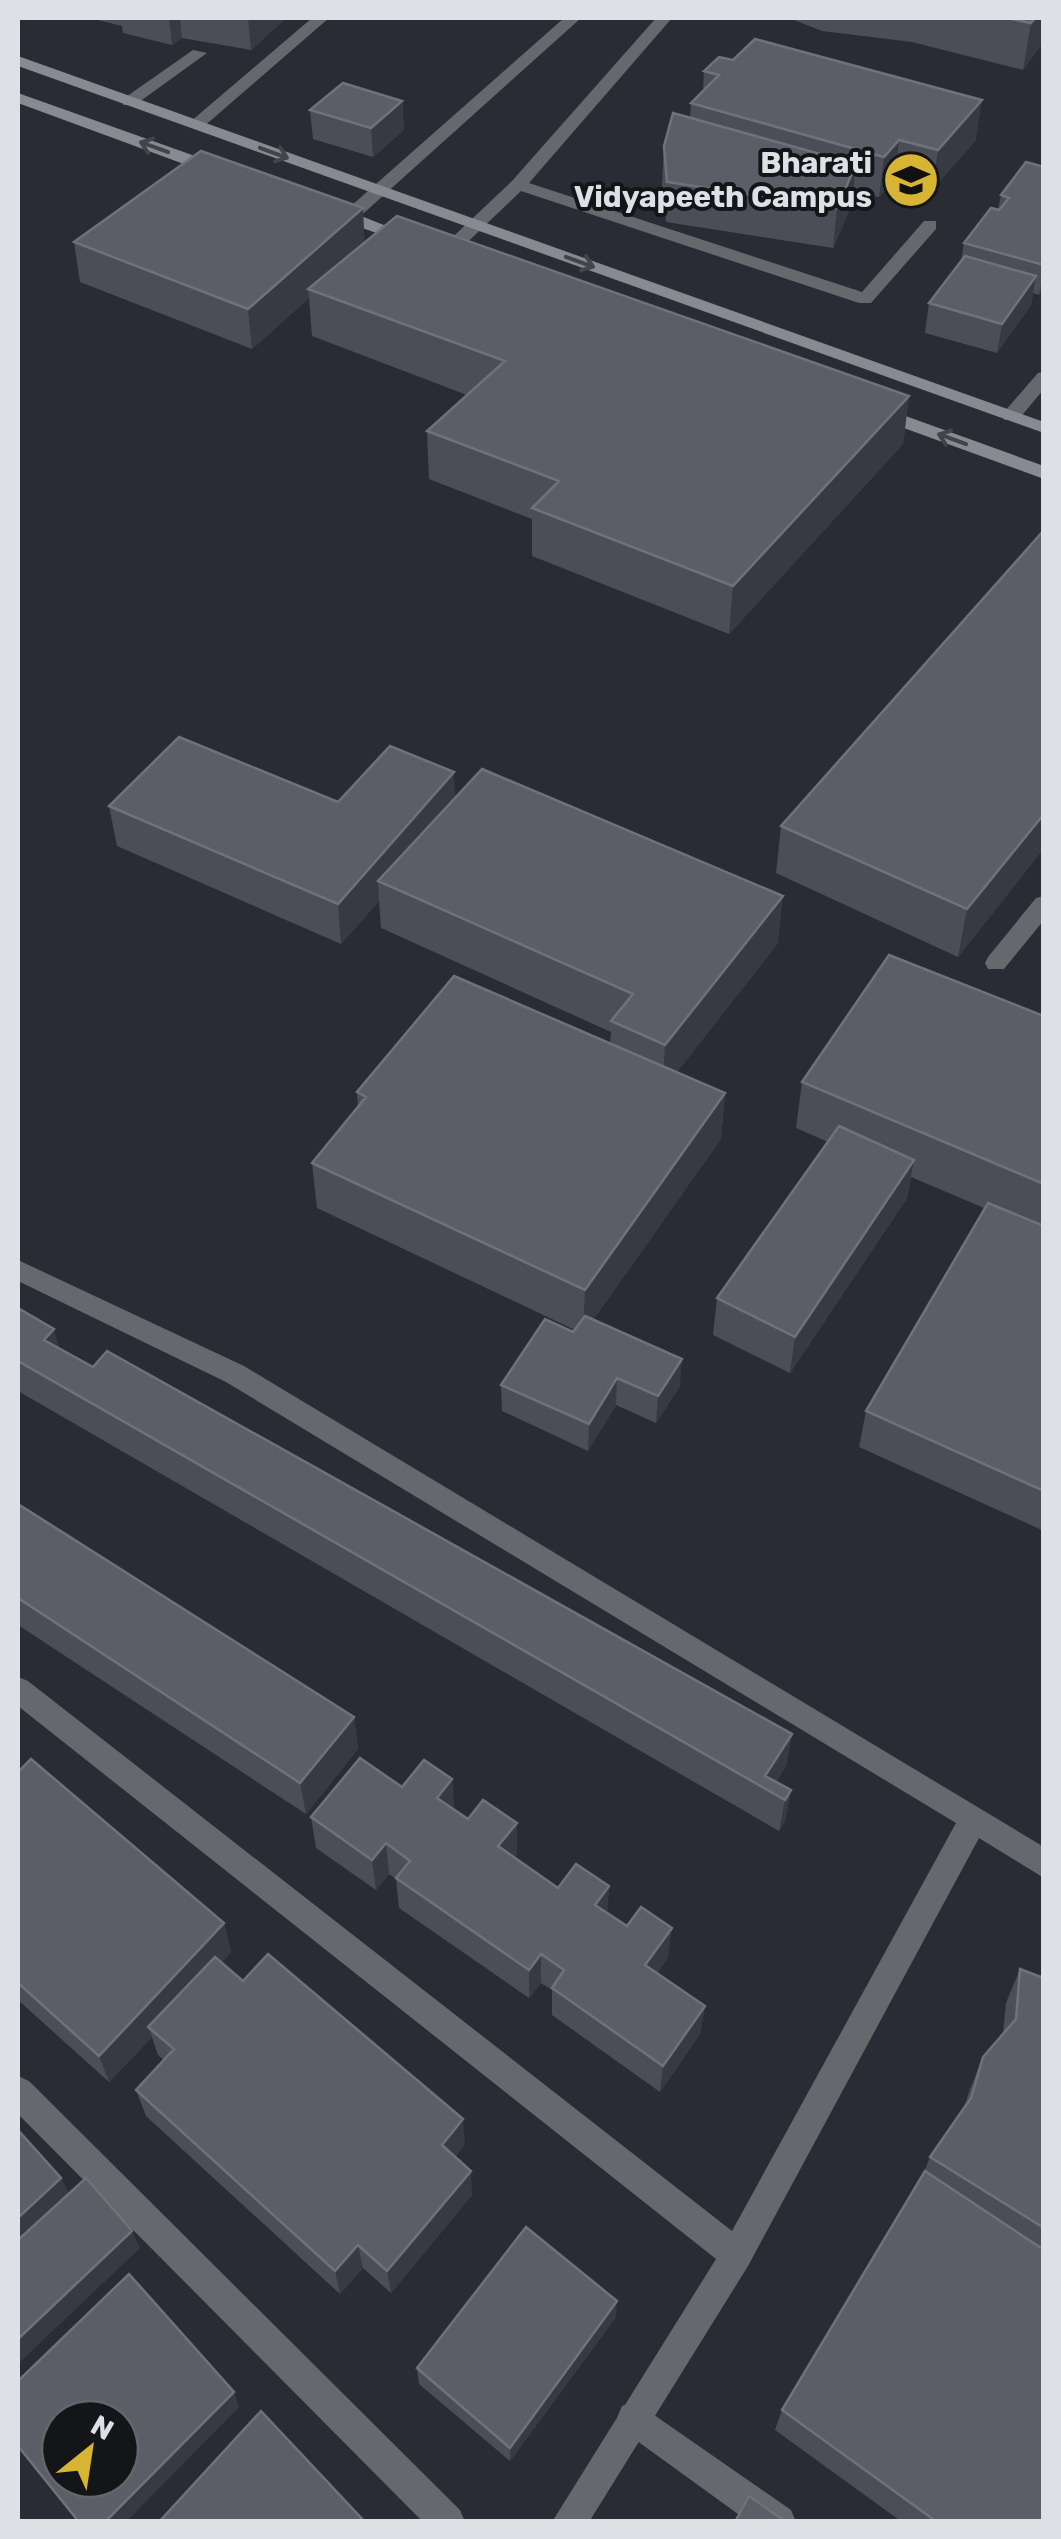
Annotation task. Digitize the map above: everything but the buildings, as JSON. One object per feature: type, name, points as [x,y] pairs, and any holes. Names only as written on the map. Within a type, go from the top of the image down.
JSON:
[{"type":"street","points":[[196,125],[321,18]]},
{"type":"street","points":[[350,217],[573,18]]},
{"type":"street","points":[[446,253],[518,185],[664,18]]},
{"type":"street","points":[[129,102],[198,53]]},
{"type":"street","points":[[18,61],[1044,428]]},
{"type":"street","points":[[18,98],[239,178]]},
{"type":"street","points":[[518,185],[865,299],[930,226]]},
{"type":"street","points":[[312,204],[473,263]]},
{"type":"street","points":[[1011,416],[1044,377]]},
{"type":"street","points":[[858,404],[1044,472]]},
{"type":"street","points":[[996,963],[1044,904]]},
{"type":"street","points":[[18,1270],[235,1374],[974,1818],[1044,1864]]},
{"type":"street","points":[[18,1690],[737,2254]]},
{"type":"street","points":[[569,2522],[737,2254],[974,1818]]},
{"type":"street","points":[[18,2092],[448,2522]]},
{"type":"street","points":[[634,2418],[778,2522]]},
{"type":"place","name":"Bharati Vidyapeeth Campus","points":[[911,180]]}]
